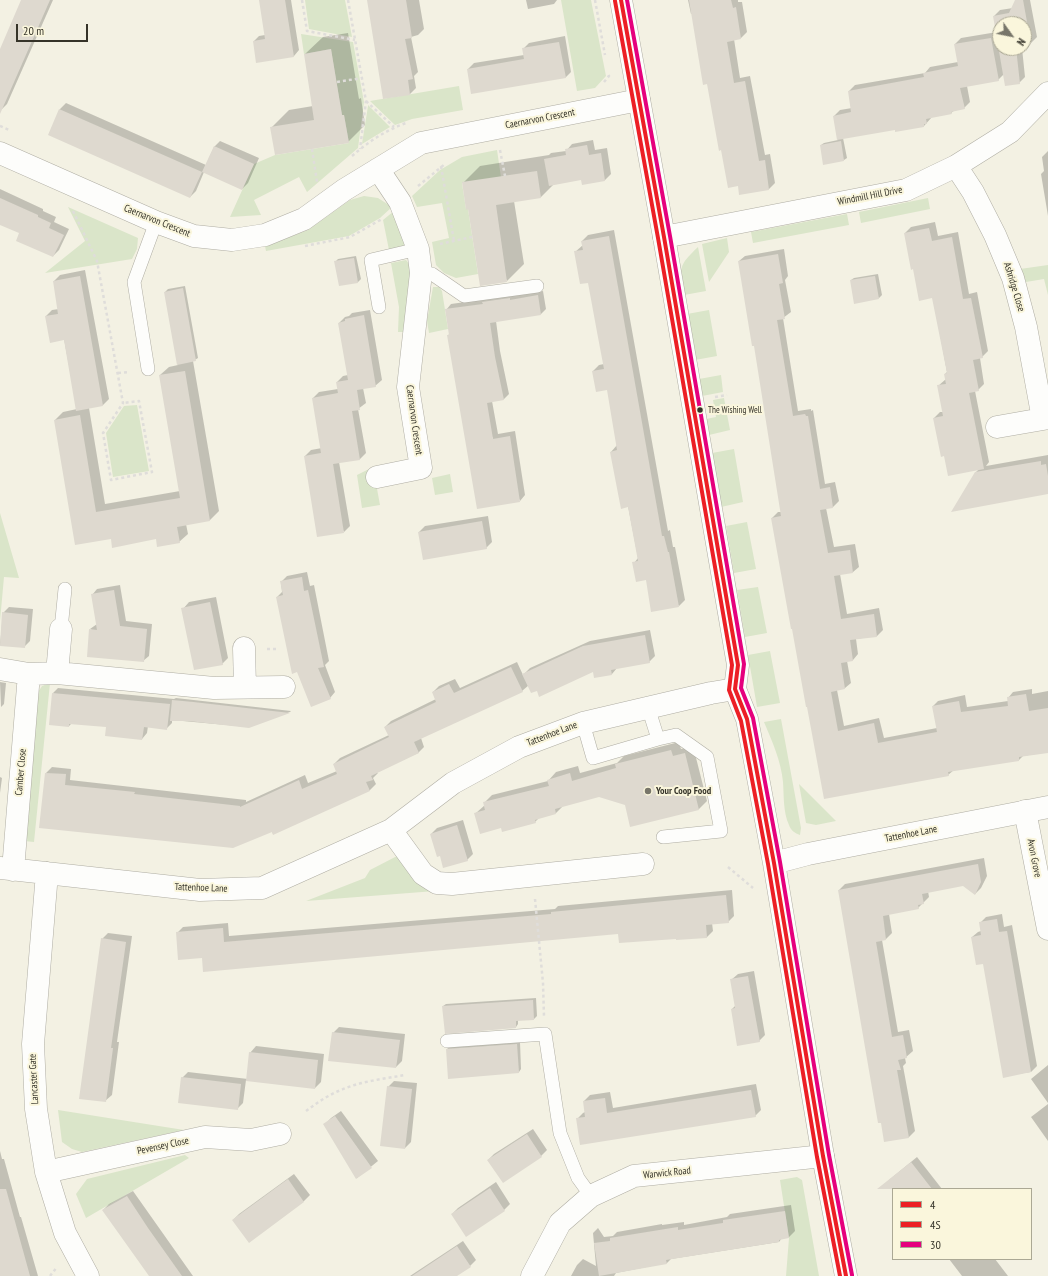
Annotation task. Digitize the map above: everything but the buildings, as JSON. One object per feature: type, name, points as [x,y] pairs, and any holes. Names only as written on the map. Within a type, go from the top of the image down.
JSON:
[{"type":"street","points":[[621,0],[664,237],[738,665],[735,689],[747,718],[774,863],[823,1156],[846,1276]]},
{"type":"street","name":"Windmill Hill Drive","points":[[664,237],[906,190],[956,166],[1010,132],[1048,93]]},
{"type":"street","name":"Caernarvon Crescent","points":[[0,153],[156,222],[194,236],[232,240],[265,235],[304,219],[344,190],[421,143],[639,100]]},
{"type":"street","name":"Ashridge Close","points":[[956,166],[973,192],[995,236],[1013,278],[1026,327],[1045,418],[997,426]]},
{"type":"street","name":"Caernarvon Crescent","points":[[377,477],[421,468],[408,387],[421,272],[418,249],[400,202],[378,170]]},
{"type":"street","points":[[57,674],[61,629]]},
{"type":"street","points":[[244,648],[245,687]]},
{"type":"street","points":[[0,669],[29,674],[57,674],[214,688],[284,687]]},
{"type":"street","name":"Camber Close","points":[[7,869],[29,674]]},
{"type":"street","name":"Tattenhoe Lane","points":[[7,869],[200,890],[262,888],[391,830],[453,783],[519,747],[583,723],[648,707],[735,689]]},
{"type":"street","name":"Tattenhoe Lane","points":[[774,863],[808,854],[1048,807]]},
{"type":"street","name":"Avon Grove","points":[[1025,811],[1048,929]]},
{"type":"street","points":[[391,830],[423,874],[437,882],[452,884],[643,864]]},
{"type":"street","name":"Lancaster Gate","points":[[47,873],[32,1044],[36,1109],[46,1172],[65,1233],[88,1276]]},
{"type":"street","name":"Pevensey Close","points":[[46,1172],[204,1137],[251,1140],[280,1134]]},
{"type":"street","name":"Warwick Road","points":[[532,1276],[560,1224],[591,1196],[634,1176],[823,1156]]},
{"type":"lane","points":[[148,369],[134,282],[156,222]]},
{"type":"lane","points":[[380,306],[371,260],[418,249]]},
{"type":"lane","points":[[421,272],[432,274],[464,296],[537,286]]},
{"type":"lane","points":[[61,629],[65,589]]},
{"type":"lane","points":[[648,707],[658,739]]},
{"type":"lane","points":[[583,723],[593,758],[676,735],[707,757],[720,831],[663,838]]},
{"type":"lane","points":[[447,1041],[545,1034],[560,1133],[578,1178],[591,1196]]},
{"type":"path","points":[[302,0],[307,31],[355,40]]},
{"type":"path","points":[[348,0],[366,101],[360,149]]},
{"type":"path","points":[[595,0],[606,61]]},
{"type":"path","points":[[601,86],[609,76],[608,69]]},
{"type":"path","points":[[337,82],[362,78]]},
{"type":"path","points":[[366,101],[394,127]]},
{"type":"path","points":[[349,158],[394,127],[407,123]]},
{"type":"path","points":[[0,126],[13,132]]},
{"type":"path","points":[[500,146],[505,176]]},
{"type":"path","points":[[312,149],[317,186],[323,182]]},
{"type":"path","points":[[441,166],[454,241]]},
{"type":"path","points":[[70,206],[97,261],[123,403],[103,432],[111,480],[152,472],[139,401],[123,403]]},
{"type":"path","points":[[418,249],[472,238]]},
{"type":"path","points":[[728,867],[753,888]]},
{"type":"path","points":[[534,893],[545,1034]]},
{"type":"path","points":[[306,1111],[322,1100],[341,1090],[360,1083],[405,1075]]},
{"type":"path","points":[[50,1276],[59,1264]]},
{"type":"green space","points":[[305,0],[345,0],[352,37],[309,29]]},
{"type":"green space","points":[[561,0],[591,0],[606,76],[595,88],[577,91]]},
{"type":"green space","points":[[301,34],[353,42],[364,102],[358,148],[307,192],[299,177],[254,200],[261,215],[230,217],[254,164],[275,155],[349,143],[344,115],[342,115],[331,49],[304,54]]},
{"type":"green space","points":[[459,86],[463,110],[412,119],[395,125],[370,101]]},
{"type":"green space","points":[[368,106],[390,127],[362,144]]},
{"type":"green space","points":[[497,150],[501,177],[462,183],[466,209],[468,209],[478,274],[456,278],[444,273],[436,265],[432,242],[449,238],[442,203],[417,207],[412,196],[440,170],[462,157]]},
{"type":"green space","points":[[364,196],[378,198],[392,207],[380,218],[349,236],[266,251],[265,246],[308,230],[350,200]]},
{"type":"green space","points":[[928,198],[930,209],[861,223],[859,212]]},
{"type":"green space","points":[[68,207],[138,238],[137,249],[132,259],[45,273],[85,241]]},
{"type":"green space","points":[[394,211],[408,246],[389,250],[383,220]]},
{"type":"green space","points":[[847,214],[849,225],[753,243],[751,232]]},
{"type":"green space","points":[[727,238],[729,252],[709,282],[702,244]]},
{"type":"green space","points":[[698,247],[706,291],[684,295],[681,279],[683,263]]},
{"type":"green space","points":[[406,260],[411,266],[404,332],[398,332],[399,307],[391,263]]},
{"type":"green space","points":[[1048,265],[1048,295],[1044,279],[1026,282],[1020,269]]},
{"type":"green space","points":[[433,287],[439,287],[442,291],[448,329],[429,333],[427,321]]},
{"type":"green space","points":[[709,310],[717,356],[695,360],[687,314]]},
{"type":"green space","points":[[721,375],[723,392],[702,396],[699,379]]},
{"type":"green space","points":[[724,398],[730,430],[709,435],[706,419],[716,417],[713,400]]},
{"type":"green space","points":[[137,405],[149,471],[113,477],[106,433],[124,406]]},
{"type":"green space","points":[[734,449],[743,502],[721,507],[712,453]]},
{"type":"green space","points":[[373,467],[380,505],[362,508],[357,475]]},
{"type":"green space","points":[[450,474],[453,492],[435,495],[432,478]]},
{"type":"green space","points":[[0,513],[19,578],[4,577],[0,621]]},
{"type":"green space","points":[[747,522],[756,569],[734,573],[726,526]]},
{"type":"green space","points":[[758,587],[767,633],[745,637],[737,590]]},
{"type":"green space","points":[[770,651],[780,703],[757,707],[748,655]]},
{"type":"green space","points":[[50,683],[34,842],[24,841],[37,694],[42,686]]},
{"type":"green space","points":[[781,719],[801,828],[800,835],[792,830],[787,820],[780,766],[776,751],[764,722]]},
{"type":"green space","points":[[799,784],[836,821],[816,825],[806,823]]},
{"type":"green space","points":[[399,855],[435,891],[306,901],[365,878],[370,870]]},
{"type":"green space","points":[[58,1110],[184,1130],[82,1152],[72,1149],[62,1142]]},
{"type":"green space","points":[[185,1155],[189,1158],[86,1218],[76,1194],[87,1179]]},
{"type":"green space","points":[[797,1177],[802,1180],[819,1276],[786,1276],[789,1238],[780,1180]]},
{"type":"transit line","name":"4","points":[[621,0],[664,237],[738,665],[735,689],[747,719],[774,863],[823,1156],[846,1276]]},
{"type":"transit line","name":"30","points":[[627,0],[670,236],[744,664],[741,688],[753,718],[780,862],[829,1155],[852,1275]]},
{"type":"transit line","name":"4S","points":[[615,1],[658,238],[732,665],[729,690],[741,721],[768,864],[817,1157],[840,1276]]},
{"type":"place","name":"The Wishing Well","points":[[700,410]]},
{"type":"place","name":"Your Coop Food","points":[[648,791]]}]
